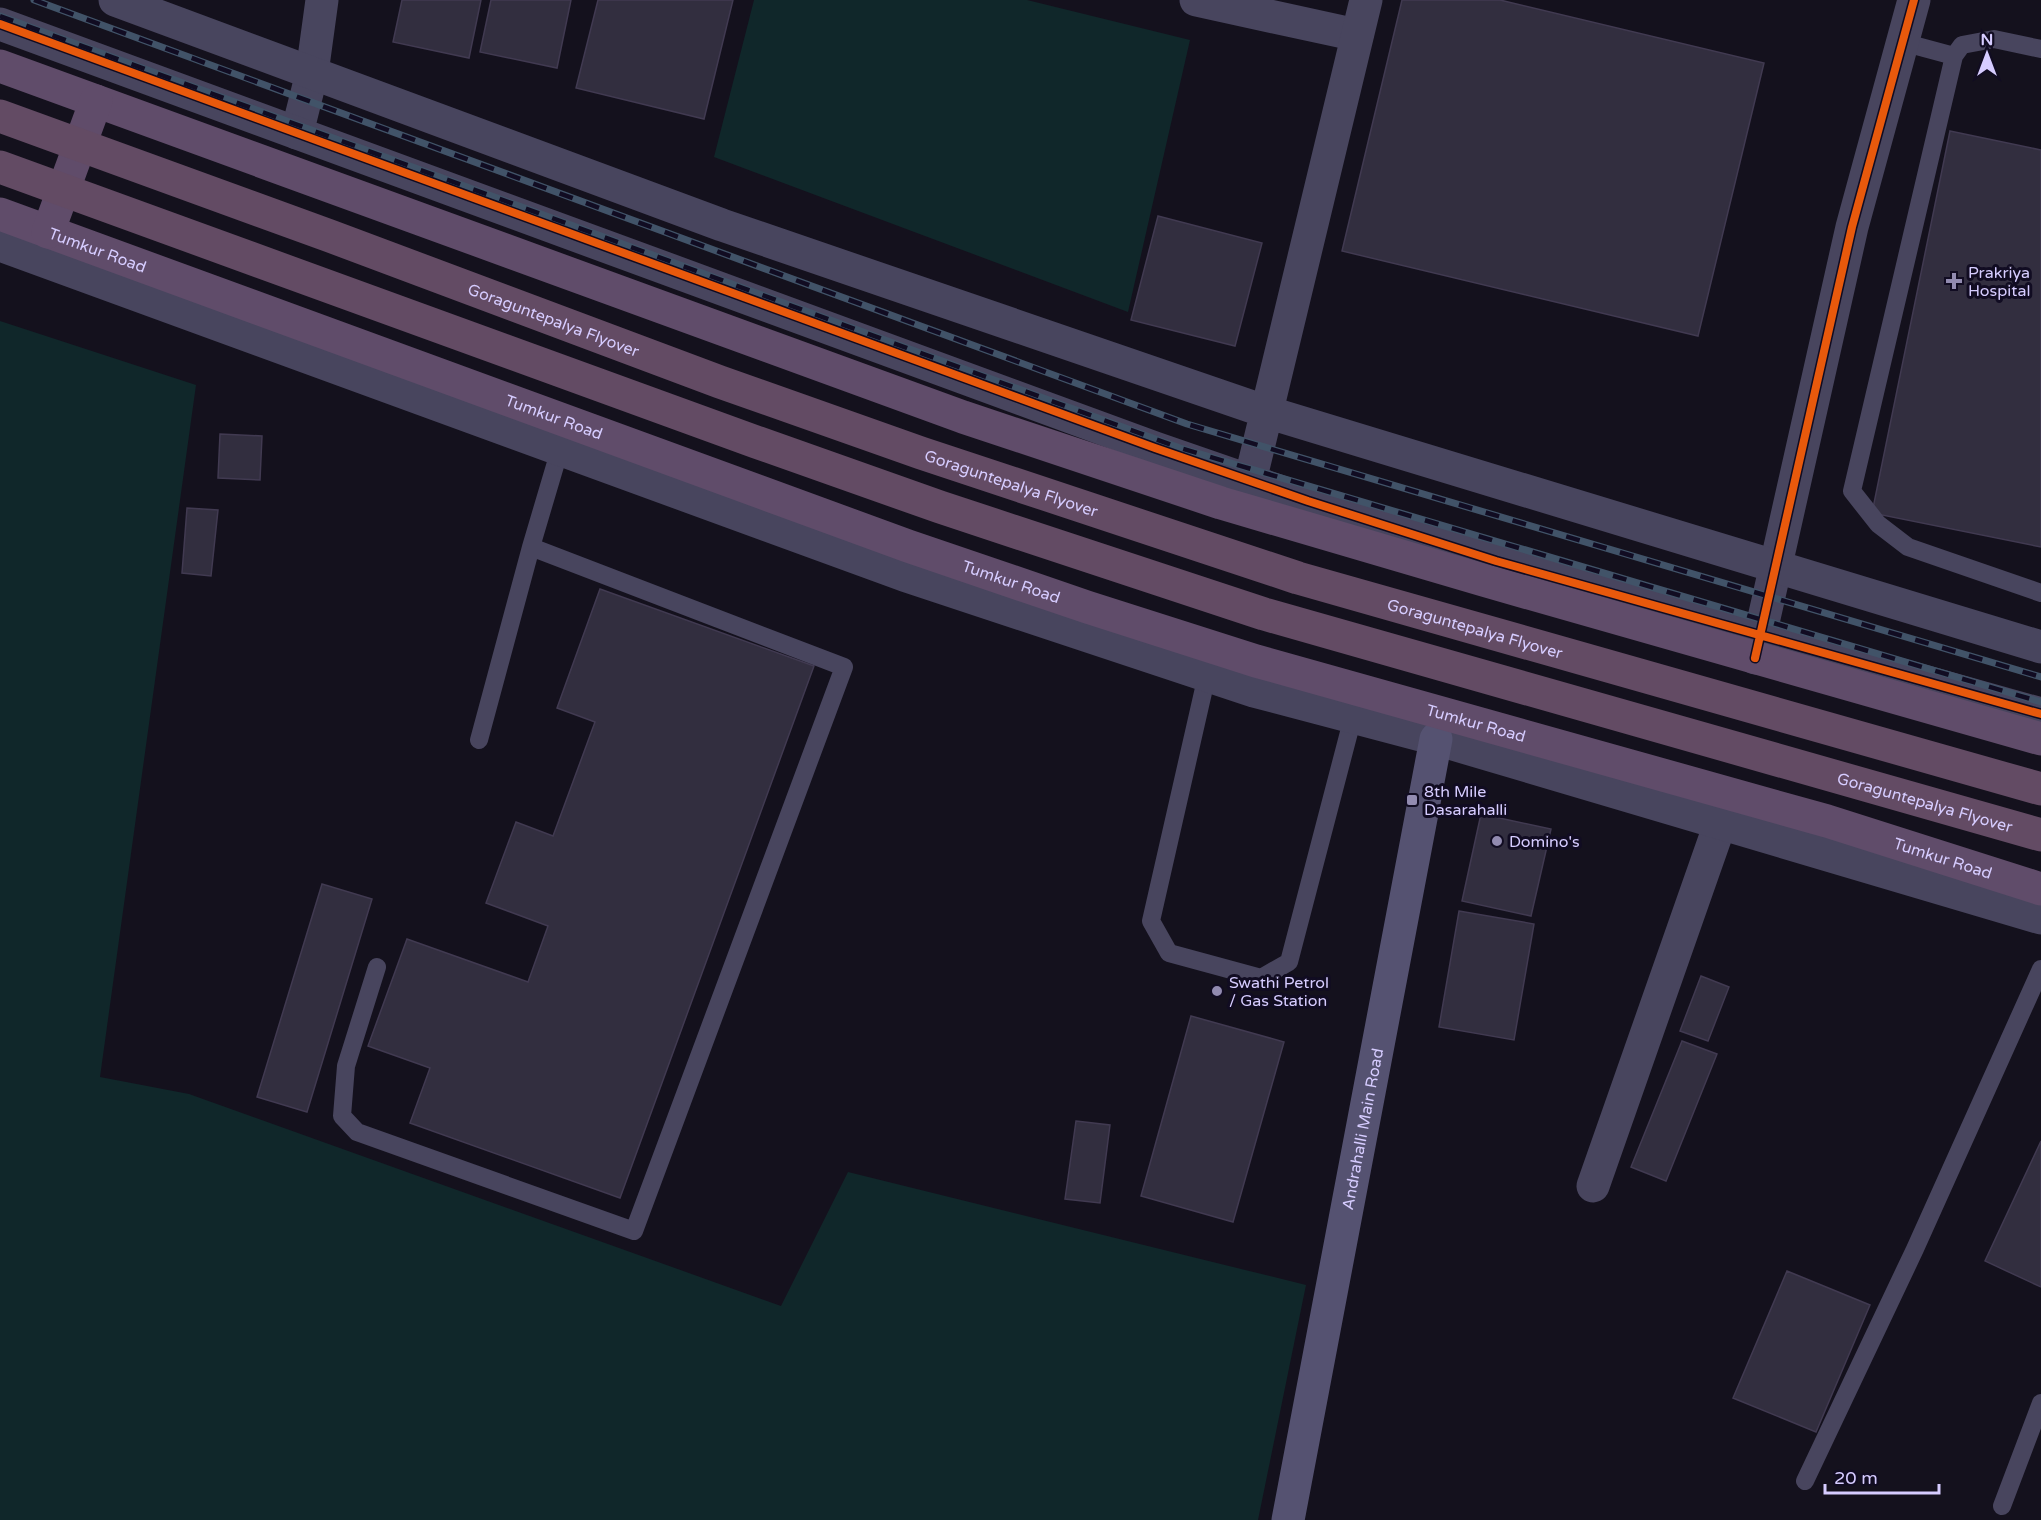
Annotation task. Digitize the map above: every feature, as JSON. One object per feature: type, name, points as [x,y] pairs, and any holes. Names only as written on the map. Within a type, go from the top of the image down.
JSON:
[{"type":"highway","points":[[0,66],[963,417],[1221,503],[1758,647],[2041,739]]},
{"type":"highway","points":[[48,232],[96,101]]},
{"type":"highway","name":"Goraguntepalya Flyover","points":[[0,116],[731,386],[921,453],[1298,578],[2041,789]]},
{"type":"highway","name":"Goraguntepalya Flyover","points":[[0,167],[778,450],[940,507],[1264,614],[2041,836]]},
{"type":"highway","name":"Tumkur Road","points":[[0,214],[863,544],[1076,603],[1256,661],[1827,821],[2041,889]]},
{"type":"main road","name":"Andrahalli Main Road","points":[[1288,1520],[1436,739]]},
{"type":"street","points":[[115,0],[722,225],[1267,412],[2041,647]]},
{"type":"street","points":[[297,133],[312,73],[322,0]]},
{"type":"street","points":[[1196,0],[1357,35]]},
{"type":"street","points":[[1250,481],[1366,0]]},
{"type":"street","points":[[1758,647],[1852,227],[1914,0]]},
{"type":"street","points":[[0,24],[1250,481],[1758,647],[2041,714]]},
{"type":"street","points":[[0,245],[560,449],[863,544],[1254,691],[1436,739],[2041,918]]},
{"type":"street","points":[[1593,1186],[1720,824]]},
{"type":"lane","points":[[2041,49],[1994,39],[1962,45],[1954,56],[1852,491],[1878,524],[1908,547],[2041,593]]},
{"type":"lane","points":[[1902,42],[1954,56]]},
{"type":"lane","points":[[479,740],[560,449]]},
{"type":"lane","points":[[376,968],[346,1066],[342,1116],[357,1132],[634,1231],[844,667],[531,547]]},
{"type":"lane","points":[[1207,675],[1151,921],[1169,953],[1261,978],[1289,962],[1353,717]]},
{"type":"lane","points":[[1805,1481],[1919,1239],[2041,969]]},
{"type":"lane","points":[[2002,1506],[2041,1403]]},
{"type":"green space","points":[[754,0],[1027,0],[1190,40],[1128,312],[714,157]]},
{"type":"green space","points":[[0,321],[196,385],[100,1077],[189,1094],[781,1306],[848,1172],[1306,1285],[1258,1520],[0,1520]]},
{"type":"building","points":[[402,0],[481,0],[469,58],[393,42]]},
{"type":"building","points":[[491,0],[571,0],[557,68],[480,52]]},
{"type":"building","points":[[598,0],[733,0],[704,119],[576,88]]},
{"type":"building","points":[[1402,0],[1500,0],[1764,63],[1698,336],[1342,251]]},
{"type":"building","points":[[1950,131],[2041,150],[2041,547],[1872,513]]},
{"type":"building","points":[[1158,216],[1262,243],[1235,346],[1131,320]]},
{"type":"building","points":[[220,434],[262,436],[260,480],[218,478]]},
{"type":"building","points":[[187,508],[218,510],[211,576],[182,573]]},
{"type":"building","points":[[600,589],[814,666],[620,1198],[410,1123],[430,1068],[368,1046],[407,939],[528,982],[548,926],[486,903],[516,822],[553,836],[595,722],[557,708]]},
{"type":"building","points":[[1481,814],[1551,829],[1531,916],[1462,901]]},
{"type":"building","points":[[322,884],[372,899],[307,1112],[257,1097]]},
{"type":"building","points":[[1459,911],[1534,924],[1514,1040],[1439,1027]]},
{"type":"building","points":[[1701,976],[1729,987],[1708,1041],[1680,1031]]},
{"type":"building","points":[[1191,1016],[1284,1042],[1233,1222],[1141,1196]]},
{"type":"building","points":[[1682,1041],[1717,1054],[1666,1181],[1631,1167]]},
{"type":"building","points":[[1076,1121],[1110,1125],[1100,1203],[1065,1199]]},
{"type":"building","points":[[2041,1141],[2041,1287],[1985,1261]]},
{"type":"building","points":[[1787,1271],[1870,1305],[1816,1432],[1733,1398]]},
{"type":"railway","points":[[34,0],[1187,424],[2041,677]]},
{"type":"railway","points":[[0,16],[1180,448],[2041,702]]},
{"type":"cycle path","points":[[1755,658],[1852,227],[1914,0]]},
{"type":"cycle path","points":[[0,24],[1155,448],[1308,501],[1496,561],[2041,714]]},
{"type":"place","name":"Prakriya Hospital","points":[[1954,281]]},
{"type":"place","name":"8th Mile Dasarahalli","points":[[1412,800]]},
{"type":"place","name":"Domino's","points":[[1497,841]]},
{"type":"place","name":"Swathi Petrol / Gas Station","points":[[1217,991]]}]
